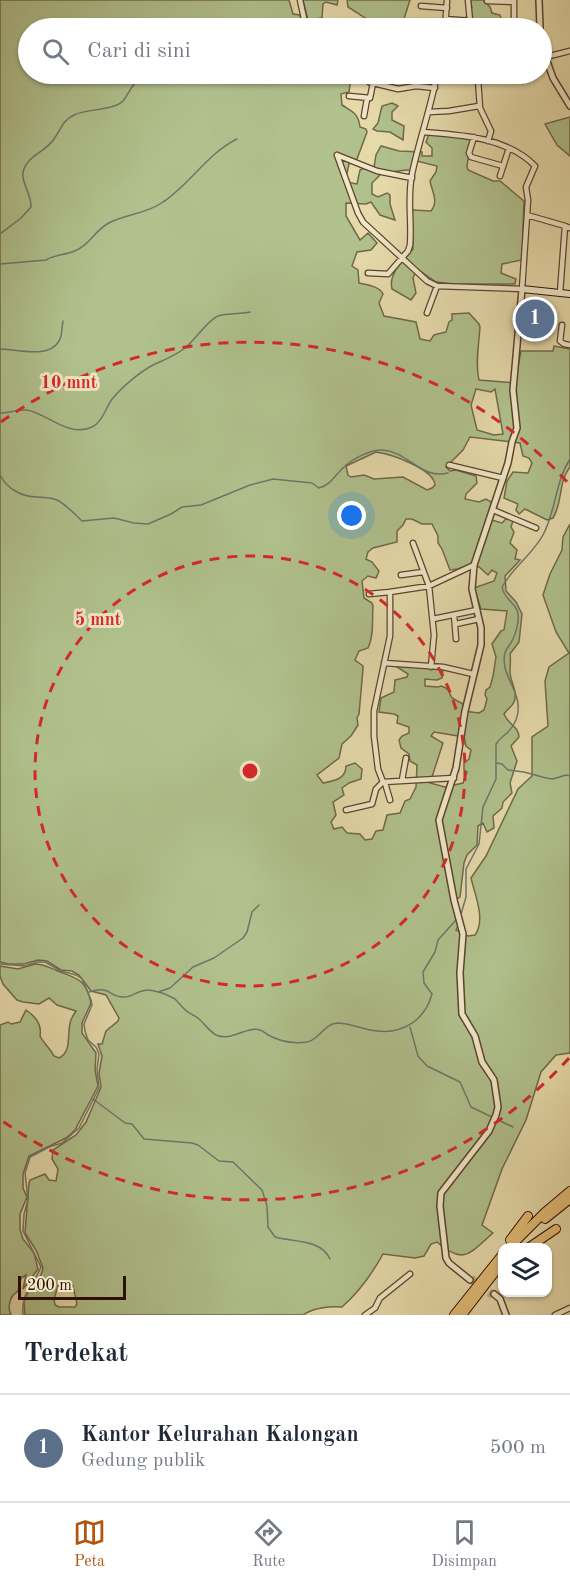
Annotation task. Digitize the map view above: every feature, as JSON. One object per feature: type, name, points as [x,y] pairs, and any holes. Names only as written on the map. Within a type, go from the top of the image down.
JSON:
[{"type":"highway","points":[[514,1243],[570,1191]]},
{"type":"highway","points":[[522,1243],[548,1216],[570,1199]]},
{"type":"highway","points":[[508,1243],[528,1216]]},
{"type":"highway","points":[[535,1243],[556,1229]]},
{"type":"highway","points":[[489,1272],[498,1257]]},
{"type":"highway","points":[[454,1315],[498,1260]]},
{"type":"highway","points":[[462,1315],[498,1268]]},
{"type":"main road","points":[[522,289],[570,294]]},
{"type":"street","points":[[300,0],[304,18]]},
{"type":"street","points":[[436,7],[437,0]]},
{"type":"street","points":[[446,18],[447,0]]},
{"type":"street","points":[[468,0],[471,18]]},
{"type":"street","points":[[539,0],[540,18]]},
{"type":"street","points":[[487,1],[514,1],[514,18]]},
{"type":"street","points":[[421,6],[447,8]]},
{"type":"street","points":[[552,55],[570,51]]},
{"type":"street","points":[[552,75],[570,106]]},
{"type":"street","points":[[364,116],[373,84]]},
{"type":"street","points":[[377,84],[398,89],[413,86],[435,88]]},
{"type":"street","points":[[368,273],[388,274],[410,245],[412,178],[436,84]]},
{"type":"street","points":[[479,84],[479,106],[491,131],[488,141]]},
{"type":"street","points":[[349,96],[367,99]]},
{"type":"street","points":[[429,112],[479,106]]},
{"type":"street","points":[[423,132],[474,136],[509,148],[535,166],[526,187],[528,200],[513,390],[517,428],[504,478],[474,565],[471,589],[479,619],[482,645],[473,674],[454,778],[440,815],[439,827],[464,941],[460,973],[462,1014],[475,1036],[482,1062],[496,1085],[498,1099],[495,1118],[480,1143],[441,1193],[440,1206],[446,1258],[449,1263],[471,1278]]},
{"type":"street","points":[[474,136],[470,157],[503,166]]},
{"type":"street","points":[[500,176],[509,148]]},
{"type":"street","points":[[412,178],[377,171],[337,155],[363,222],[427,281],[437,286],[522,289]]},
{"type":"street","points":[[527,215],[567,227],[560,293]]},
{"type":"street","points":[[428,313],[437,286]]},
{"type":"street","points":[[570,331],[562,327],[560,341],[570,345]]},
{"type":"street","points":[[449,465],[504,478]]},
{"type":"street","points":[[493,510],[536,528]]},
{"type":"street","points":[[413,543],[429,586],[434,635],[431,668]]},
{"type":"street","points":[[369,594],[429,586],[474,565]]},
{"type":"street","points":[[401,575],[423,572]]},
{"type":"street","points":[[390,592],[390,636],[374,711],[378,774],[384,782],[390,800]]},
{"type":"street","points":[[433,619],[477,610]]},
{"type":"street","points":[[454,615],[456,639]]},
{"type":"street","points":[[456,624],[479,619]]},
{"type":"street","points":[[384,663],[462,670],[473,674]]},
{"type":"street","points":[[402,780],[406,758]]},
{"type":"street","points":[[346,810],[372,804],[376,789],[384,782],[454,778]]},
{"type":"street","points":[[365,1315],[375,1308],[380,1298],[410,1274]]},
{"type":"street","points":[[493,1296],[500,1301],[506,1315]]},
{"type":"street","points":[[555,1315],[570,1308]]},
{"type":"green space","points":[[0,0],[289,0],[293,14],[300,15],[301,18],[18,18],[18,84],[350,84],[349,92],[341,94],[342,105],[354,113],[360,127],[366,129],[367,132],[357,159],[349,164],[345,182],[357,184],[360,170],[364,168],[370,170],[374,167],[376,155],[381,146],[399,151],[422,152],[422,156],[432,156],[432,148],[426,142],[429,134],[468,137],[471,141],[468,170],[493,181],[500,181],[524,201],[522,260],[502,264],[501,273],[516,279],[515,284],[436,282],[417,269],[413,278],[416,293],[411,300],[392,289],[391,283],[394,272],[413,249],[412,210],[431,211],[433,207],[435,200],[430,181],[437,166],[417,161],[411,170],[382,173],[372,183],[372,194],[378,197],[387,193],[390,195],[395,220],[380,215],[371,202],[346,203],[346,216],[360,240],[368,233],[377,243],[371,250],[357,252],[352,266],[358,270],[359,283],[376,288],[383,294],[379,303],[384,316],[416,322],[420,339],[430,341],[434,335],[446,332],[452,320],[452,314],[469,313],[479,324],[477,360],[479,380],[515,383],[521,351],[553,351],[554,346],[570,349],[570,467],[564,479],[553,518],[547,520],[525,509],[519,514],[516,510],[518,504],[504,498],[507,481],[513,472],[528,473],[532,463],[529,458],[523,456],[520,443],[470,437],[463,450],[446,467],[450,471],[456,470],[476,476],[477,483],[466,494],[465,499],[479,502],[486,499],[493,503],[488,519],[502,523],[507,518],[513,521],[511,527],[514,532],[510,543],[517,550],[515,559],[520,560],[505,576],[506,591],[516,602],[522,614],[519,642],[510,654],[510,673],[515,698],[504,714],[518,733],[519,737],[511,746],[517,761],[510,783],[512,793],[503,802],[502,808],[493,816],[494,828],[487,832],[483,823],[478,826],[477,845],[467,855],[464,863],[460,897],[453,902],[458,926],[456,930],[468,936],[475,935],[480,922],[479,907],[471,878],[486,856],[518,789],[532,776],[532,737],[548,726],[545,681],[549,667],[569,653],[556,632],[543,595],[562,550],[563,537],[570,524],[570,1053],[556,1055],[541,1072],[526,1120],[502,1169],[482,1225],[493,1233],[467,1254],[454,1254],[437,1242],[431,1244],[424,1256],[415,1258],[383,1254],[365,1282],[342,1307],[321,1308],[303,1315],[25,1315],[24,1302],[43,1268],[36,1250],[25,1233],[29,1183],[30,1180],[45,1174],[49,1180],[56,1181],[58,1169],[52,1159],[53,1150],[76,1135],[86,1122],[101,1087],[99,1073],[102,1056],[98,1044],[102,1044],[106,1031],[119,1018],[106,995],[91,991],[79,975],[72,971],[61,970],[47,961],[38,960],[24,964],[0,962]],"holes":[[[476,389],[491,392],[495,389],[503,434],[494,435],[477,430],[471,405]],[[376,452],[401,459],[420,468],[433,479],[435,485],[427,490],[403,477],[374,479],[364,475],[351,477],[348,475],[346,466]],[[406,519],[422,524],[432,524],[450,570],[470,564],[479,567],[488,575],[492,570],[497,573],[494,581],[474,588],[481,609],[507,611],[504,630],[492,644],[496,657],[493,676],[490,687],[486,690],[487,699],[484,710],[479,713],[464,711],[463,704],[452,698],[444,687],[425,686],[425,679],[442,678],[443,670],[438,666],[398,664],[397,667],[408,674],[407,677],[395,680],[394,692],[381,698],[379,712],[394,714],[398,716],[397,723],[409,727],[409,733],[399,740],[401,748],[409,754],[410,761],[417,765],[416,787],[410,799],[405,801],[400,813],[387,815],[383,830],[376,831],[372,839],[365,840],[360,834],[347,833],[342,827],[334,829],[331,822],[336,815],[333,802],[344,795],[342,788],[361,779],[362,769],[355,763],[346,766],[342,777],[323,783],[317,775],[339,758],[342,744],[358,725],[363,666],[355,660],[359,651],[368,648],[373,622],[373,606],[364,598],[362,581],[368,576],[376,578],[379,571],[372,562],[366,559],[368,552],[373,548],[397,542],[397,531]],[[434,732],[464,737],[466,746],[471,750],[469,759],[464,763],[464,770],[467,772],[463,783],[445,787],[430,783],[443,743],[431,736]],[[70,1282],[77,1304],[75,1307],[55,1305],[54,1299],[58,1286]]]},
{"type":"green space","points":[[303,0],[338,0],[337,5],[326,2],[323,4],[322,18],[308,18]]},
{"type":"green space","points":[[347,0],[410,0],[404,18],[365,18],[348,7]]},
{"type":"green space","points":[[470,0],[483,0],[492,13],[500,15],[501,18],[466,17],[472,8]]},
{"type":"green space","points":[[392,103],[398,106],[392,112],[392,120],[404,126],[403,140],[390,132],[373,129],[378,123],[382,106]]},
{"type":"green space","points":[[570,117],[570,156],[557,145],[545,124]]},
{"type":"green space","points":[[35,964],[44,965],[76,978],[87,989],[91,1003],[82,1023],[82,1033],[96,1053],[95,1070],[98,1086],[75,1130],[66,1138],[29,1156],[23,1174],[23,1188],[27,1197],[20,1214],[20,1230],[23,1239],[34,1253],[38,1269],[23,1289],[26,1275],[21,1278],[18,1291],[10,1302],[11,1315],[0,1315],[0,1025],[20,1022],[26,1010],[37,1021],[43,1041],[54,1056],[59,1058],[66,1051],[70,1025],[76,1011],[57,1005],[49,998],[39,1004],[17,1000],[3,984],[0,966],[18,969]]},
{"type":"waterway","points":[[0,234],[31,207],[23,176],[28,162],[51,143],[67,119],[79,113],[119,104],[134,84]]},
{"type":"waterway","points":[[0,264],[46,260],[78,250],[107,224],[163,202],[217,152],[237,139]]},
{"type":"waterway","points":[[0,413],[27,410],[67,428],[83,430],[92,427],[99,421],[113,398],[137,375],[185,348],[214,318],[250,312]]},
{"type":"waterway","points":[[0,349],[35,352],[51,349],[61,336],[63,321]]},
{"type":"waterway","points":[[0,475],[16,491],[26,496],[57,500],[82,521],[114,518],[148,524],[182,507],[201,505],[250,485],[273,479],[312,483],[319,488],[323,487],[352,461],[378,450],[400,455],[430,473],[448,473]]},
{"type":"waterway","points":[[461,914],[466,897],[466,869],[479,844],[483,807],[496,779],[496,744],[514,725],[518,710],[518,702],[504,662],[516,631],[518,614],[502,587],[543,535],[551,516],[561,477],[570,459]]},
{"type":"waterway","points":[[497,763],[502,764],[508,770],[546,778],[570,776]]},
{"type":"waterway","points":[[158,992],[170,988],[193,967],[214,958],[243,938],[247,932],[252,912],[259,905]]},
{"type":"waterway","points":[[89,992],[102,990],[123,997],[145,990],[162,993],[175,999],[214,1034],[222,1037],[254,1029],[261,1030],[282,1041],[307,1042],[332,1024],[337,1023],[377,1031],[396,1030],[412,1023],[429,1003],[432,994],[424,983],[423,972],[435,952],[438,940],[456,920]]},
{"type":"waterway","points":[[0,964],[25,966],[45,962],[82,979],[92,1005],[84,1024],[85,1031],[88,1040],[96,1047],[99,1054],[97,1069],[99,1088],[79,1128],[62,1143],[30,1157],[25,1173],[28,1200],[23,1231],[41,1267],[26,1294],[23,1315]]},
{"type":"waterway","points":[[410,1027],[418,1056],[427,1066],[460,1082],[471,1107],[513,1127]]},
{"type":"waterway","points":[[93,1099],[125,1123],[132,1124],[144,1139],[192,1143],[219,1161],[233,1162],[262,1190],[267,1206],[268,1227],[275,1237],[306,1242],[320,1248],[330,1259]]},
{"type":"tunnel","points":[[472,1277],[494,1294]]},
{"type":"tunnel","points":[[470,1280],[492,1297]]},
{"type":"place","name":"Kantor Kelurahan Kalongan","points":[[535,319]]}]
